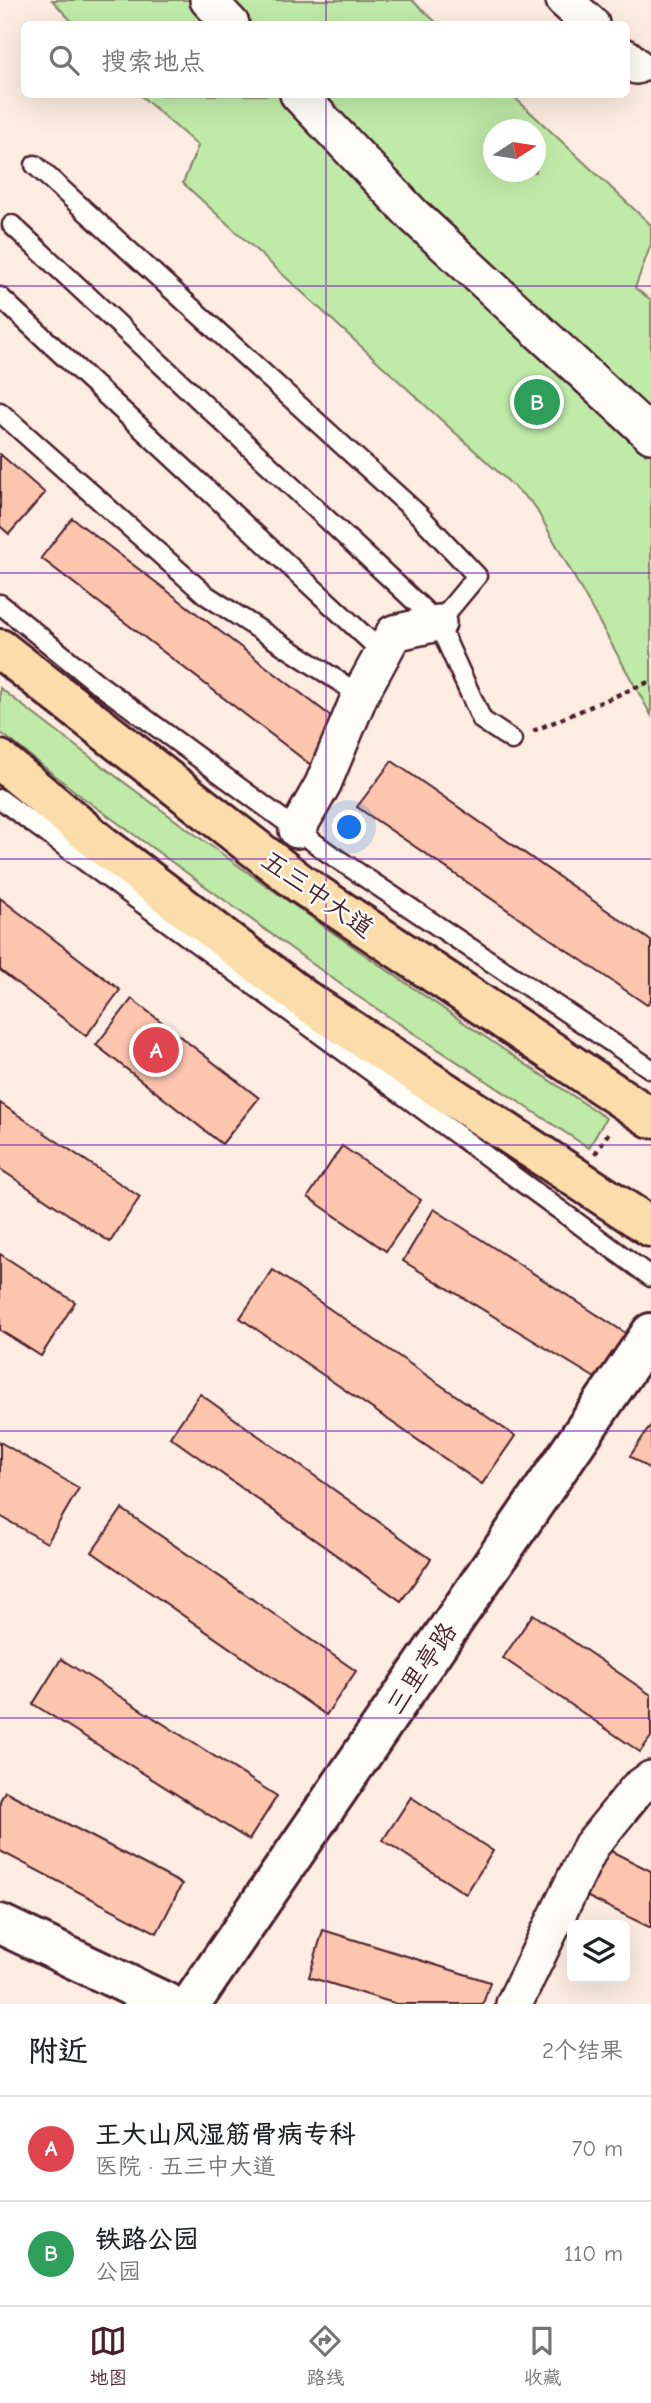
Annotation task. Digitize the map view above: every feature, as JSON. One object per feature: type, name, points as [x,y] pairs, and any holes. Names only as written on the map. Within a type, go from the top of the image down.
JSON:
[{"type":"main road","name":"五三中大道","points":[[0,649],[301,884],[639,1110]]},
{"type":"main road","points":[[0,760],[101,844],[305,1000],[651,1227]]},
{"type":"street","points":[[208,0],[228,21]]},
{"type":"street","points":[[564,0],[588,21]]},
{"type":"street","points":[[302,98],[413,215],[651,435]]},
{"type":"street","points":[[298,830],[323,784],[360,695],[394,633],[438,622]]},
{"type":"street","name":"三里亭路","points":[[191,2004],[651,1333]]},
{"type":"street","points":[[514,2004],[592,1846],[637,1790],[651,1779]]},
{"type":"street","points":[[0,1924],[170,2004]]},
{"type":"lane","points":[[35,165],[418,514],[477,576],[438,622]]},
{"type":"lane","points":[[12,225],[438,622],[482,720],[512,740]]},
{"type":"lane","points":[[0,297],[383,653]]},
{"type":"lane","points":[[0,412],[206,595],[360,695]]},
{"type":"lane","points":[[0,604],[97,683],[298,830],[651,1069]]},
{"type":"lane","points":[[0,799],[651,1277]]},
{"type":"path","points":[[512,740],[651,681]]},
{"type":"path","points":[[580,1180],[639,1110]]},
{"type":"green space","points":[[52,0],[412,0],[435,21],[71,21]]},
{"type":"green space","points":[[143,98],[515,98],[538,119],[483,119],[483,182],[546,182],[546,127],[651,225],[651,244],[635,288],[651,300],[651,715],[534,505],[183,183],[198,146]]},
{"type":"green space","points":[[0,688],[299,909],[606,1118],[589,1148],[354,994],[82,797],[0,732]]},
{"type":"building","points":[[0,454],[45,493],[9,534],[0,526]]},
{"type":"building","points":[[72,518],[341,724],[311,765],[41,558]]},
{"type":"building","points":[[392,761],[651,941],[651,1000],[647,1005],[357,807]]},
{"type":"building","points":[[0,898],[120,990],[86,1036],[0,970]]},
{"type":"building","points":[[132,999],[259,1098],[222,1144],[96,1045]]},
{"type":"building","points":[[0,1103],[140,1197],[110,1242],[0,1169]]},
{"type":"building","points":[[342,1146],[421,1200],[386,1251],[308,1197]]},
{"type":"building","points":[[434,1209],[630,1336],[600,1381],[403,1261]]},
{"type":"building","points":[[0,1254],[75,1302],[41,1356],[0,1330]]},
{"type":"building","points":[[273,1270],[515,1436],[482,1484],[240,1318]]},
{"type":"building","points":[[200,1394],[431,1559],[401,1601],[170,1437]]},
{"type":"building","points":[[651,1425],[651,1470],[630,1456]]},
{"type":"building","points":[[0,1442],[79,1488],[47,1543],[0,1516]]},
{"type":"building","points":[[122,1509],[356,1671],[326,1715],[92,1552]]},
{"type":"building","points":[[533,1614],[651,1695],[651,1737],[640,1752],[503,1658]]},
{"type":"building","points":[[61,1659],[277,1796],[249,1840],[33,1704]]},
{"type":"building","points":[[5,1791],[182,1884],[157,1933],[0,1851],[0,1801]]},
{"type":"building","points":[[411,1797],[493,1851],[466,1894],[383,1840]]},
{"type":"building","points":[[605,1848],[651,1871],[651,1928],[582,1894]]},
{"type":"building","points":[[323,1930],[490,1982],[483,2004],[397,2004],[309,1977]]},
{"type":"place","name":"铁路公园","points":[[537,402]]},
{"type":"place","name":"王大山风湿筋骨病专科","points":[[156,1050]]}]
